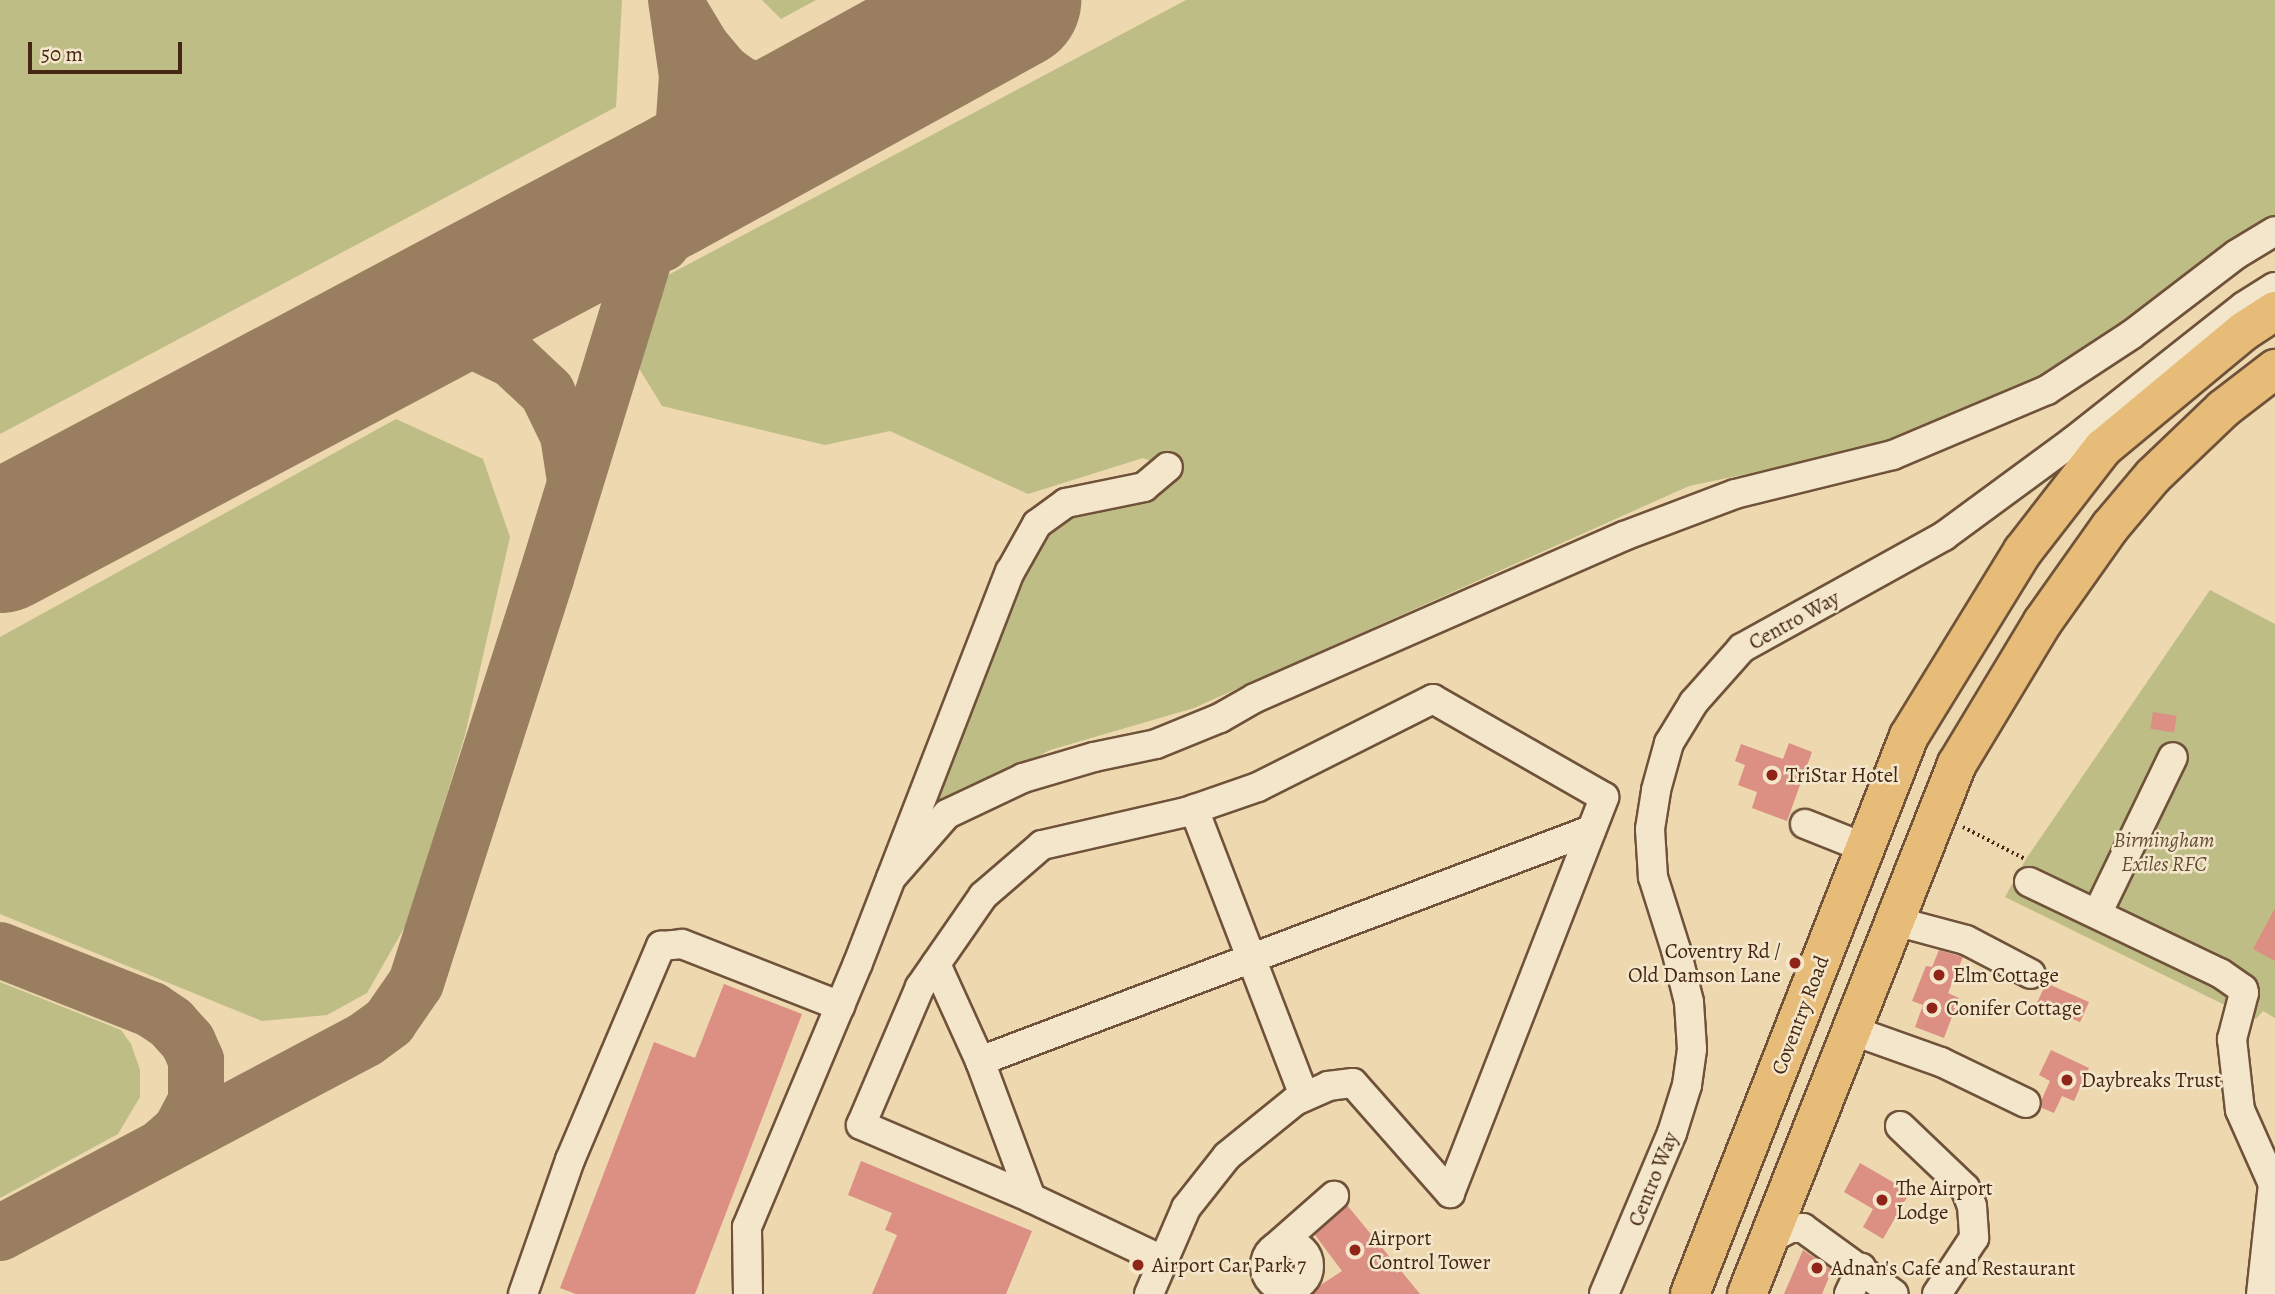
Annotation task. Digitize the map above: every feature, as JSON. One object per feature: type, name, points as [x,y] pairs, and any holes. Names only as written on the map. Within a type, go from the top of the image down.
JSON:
[{"type":"highway","name":"Coventry Road","points":[[1690,1294],[1909,736],[2023,551],[2104,448],[2244,331],[2275,311]]},
{"type":"highway","points":[[1747,1294],[1957,764],[2042,623],[2110,527],[2153,476],[2223,409],[2275,369]]},
{"type":"street","points":[[891,878],[947,814],[1023,778],[1094,757],[1156,744],[1220,718],[1255,698],[1624,536],[1735,494],[1893,455],[2047,390],[2131,335],[2237,254],[2275,231]]},
{"type":"street","name":"Centro Way","points":[[1604,1294],[1672,1133],[1687,1085],[1690,1061],[1689,1002],[1653,877],[1650,829],[1656,790],[1669,743],[1694,702],[1742,648],[1944,536],[2072,442],[2244,306],[2275,287]]},
{"type":"street","points":[[748,1294],[747,1227],[840,1006],[1010,572],[1037,524],[1066,503],[1144,487],[1168,467]]},
{"type":"street","points":[[1149,1294],[1186,1208],[1227,1156],[1295,1101],[1328,1086],[1353,1083],[1450,1193],[1604,797],[1433,699],[1258,787],[1194,809],[1042,845],[983,897],[920,987],[861,1125],[1031,1198],[1162,1260]]},
{"type":"street","points":[[2097,914],[2173,757]]},
{"type":"street","points":[[1194,809],[1304,1096]]},
{"type":"street","points":[[1805,824],[1865,848]]},
{"type":"street","points":[[980,1061],[1591,830]]},
{"type":"street","points":[[2028,870],[2097,914],[2220,973],[2242,989],[2244,993],[2232,1039],[2240,1110],[2273,1184],[2261,1294]]},
{"type":"street","points":[[1895,921],[1966,940],[2032,974]]},
{"type":"street","points":[[523,1294],[570,1160],[661,946],[682,944],[840,1006]]},
{"type":"street","points":[[936,964],[980,1061],[1031,1198]]},
{"type":"street","points":[[1851,1030],[1941,1062],[2026,1103]]},
{"type":"street","points":[[1900,1126],[1965,1188],[1972,1206],[1974,1238],[1937,1294]]},
{"type":"street","points":[[1251,1294],[1271,1255],[1335,1196]]},
{"type":"street","points":[[1767,1240],[1791,1228],[1803,1228],[1894,1294]]},
{"type":"street","points":[[1849,1294],[1861,1268]]},
{"type":"path","points":[[1958,825],[2028,870]]},
{"type":"green space","points":[[0,0],[622,0],[616,107],[0,434]]},
{"type":"green space","points":[[762,0],[816,0],[781,19]]},
{"type":"green space","points":[[1186,0],[2275,0],[2275,216],[2214,253],[2071,365],[1870,448],[1689,486],[1194,708],[1050,750],[933,813],[1010,572],[1066,503],[1167,467],[1143,458],[1028,494],[890,431],[825,445],[662,406],[637,365],[631,305],[655,282]]},
{"type":"green space","points":[[396,419],[483,459],[510,537],[465,735],[407,923],[367,993],[327,1015],[262,1021],[0,914],[0,637]]},
{"type":"green space","name":"Birmingham Exiles RFC","points":[[2210,590],[2275,624],[2275,1018],[2263,1011],[2256,1019],[2239,1012],[2005,897],[2026,859]]},
{"type":"green space","points":[[0,982],[121,1030],[131,1044],[140,1070],[140,1097],[118,1134],[0,1198]]},
{"type":"building","points":[[2153,712],[2177,716],[2174,733],[2150,729]]},
{"type":"building","name":"TriStar Hotel","points":[[1789,743],[1812,752],[1787,821],[1752,808],[1757,792],[1738,785],[1745,765],[1735,761],[1741,744],[1783,759]]},
{"type":"building","points":[[2275,908],[2275,961],[2253,949]]},
{"type":"building","points":[[1939,950],[1963,957],[1948,993],[1959,998],[1944,1038],[1915,1027],[1923,1005],[1912,1001],[1926,966],[1932,967]]},
{"type":"building","points":[[2046,983],[2089,1002],[2080,1022],[2037,1003]]},
{"type":"building","points":[[724,984],[802,1014],[695,1294],[576,1294],[560,1288],[654,1042],[695,1058]]},
{"type":"building","name":"Daybreaks Trust","points":[[2051,1050],[2089,1068],[2074,1101],[2062,1096],[2054,1113],[2042,1108],[2042,1099],[2050,1081],[2039,1075]]},
{"type":"building","points":[[861,1161],[1032,1231],[1006,1294],[872,1294],[897,1235],[885,1230],[892,1213],[848,1195]]},
{"type":"building","name":"The Airport Lodge","points":[[1860,1163],[1910,1192],[1883,1239],[1863,1227],[1873,1209],[1844,1192]]},
{"type":"building","name":"Airport Control Tower","points":[[1347,1205],[1420,1294],[1307,1294],[1342,1271],[1315,1235]]},
{"type":"building","name":"Adnan's Cafe and Restaurant","points":[[1803,1250],[1832,1270],[1822,1294],[1784,1294]]},
{"type":"taxiway","points":[[0,1233],[366,1039],[389,1022],[416,983],[546,578],[683,133],[687,76],[676,0]]},
{"type":"taxiway","points":[[681,12],[702,47],[723,72],[741,85],[774,94],[814,97],[849,89]]},
{"type":"taxiway","points":[[662,244],[704,188],[774,130]]},
{"type":"taxiway","points":[[398,331],[442,334],[473,341],[513,360],[547,392],[568,435],[575,481]]},
{"type":"taxiway","points":[[0,950],[152,1010],[171,1023],[188,1042],[196,1060],[196,1101],[180,1131],[163,1146]]},
{"type":"runway","points":[[0,543],[667,189],[1011,0]]},
{"type":"place","name":"TriStar Hotel","points":[[1772,775]]},
{"type":"place","name":"Coventry Rd / Old Damson Lane","points":[[1795,963]]},
{"type":"place","name":"Elm Cottage","points":[[1939,975]]},
{"type":"place","name":"Conifer Cottage","points":[[1932,1008]]},
{"type":"place","name":"Daybreaks Trust","points":[[2067,1080]]},
{"type":"place","name":"The Airport Lodge","points":[[1882,1200]]},
{"type":"place","name":"Airport Control Tower","points":[[1355,1250]]},
{"type":"place","name":"Airport Car Park 7","points":[[1138,1265]]},
{"type":"place","name":"Adnan's Cafe and Restaurant","points":[[1817,1268]]}]
